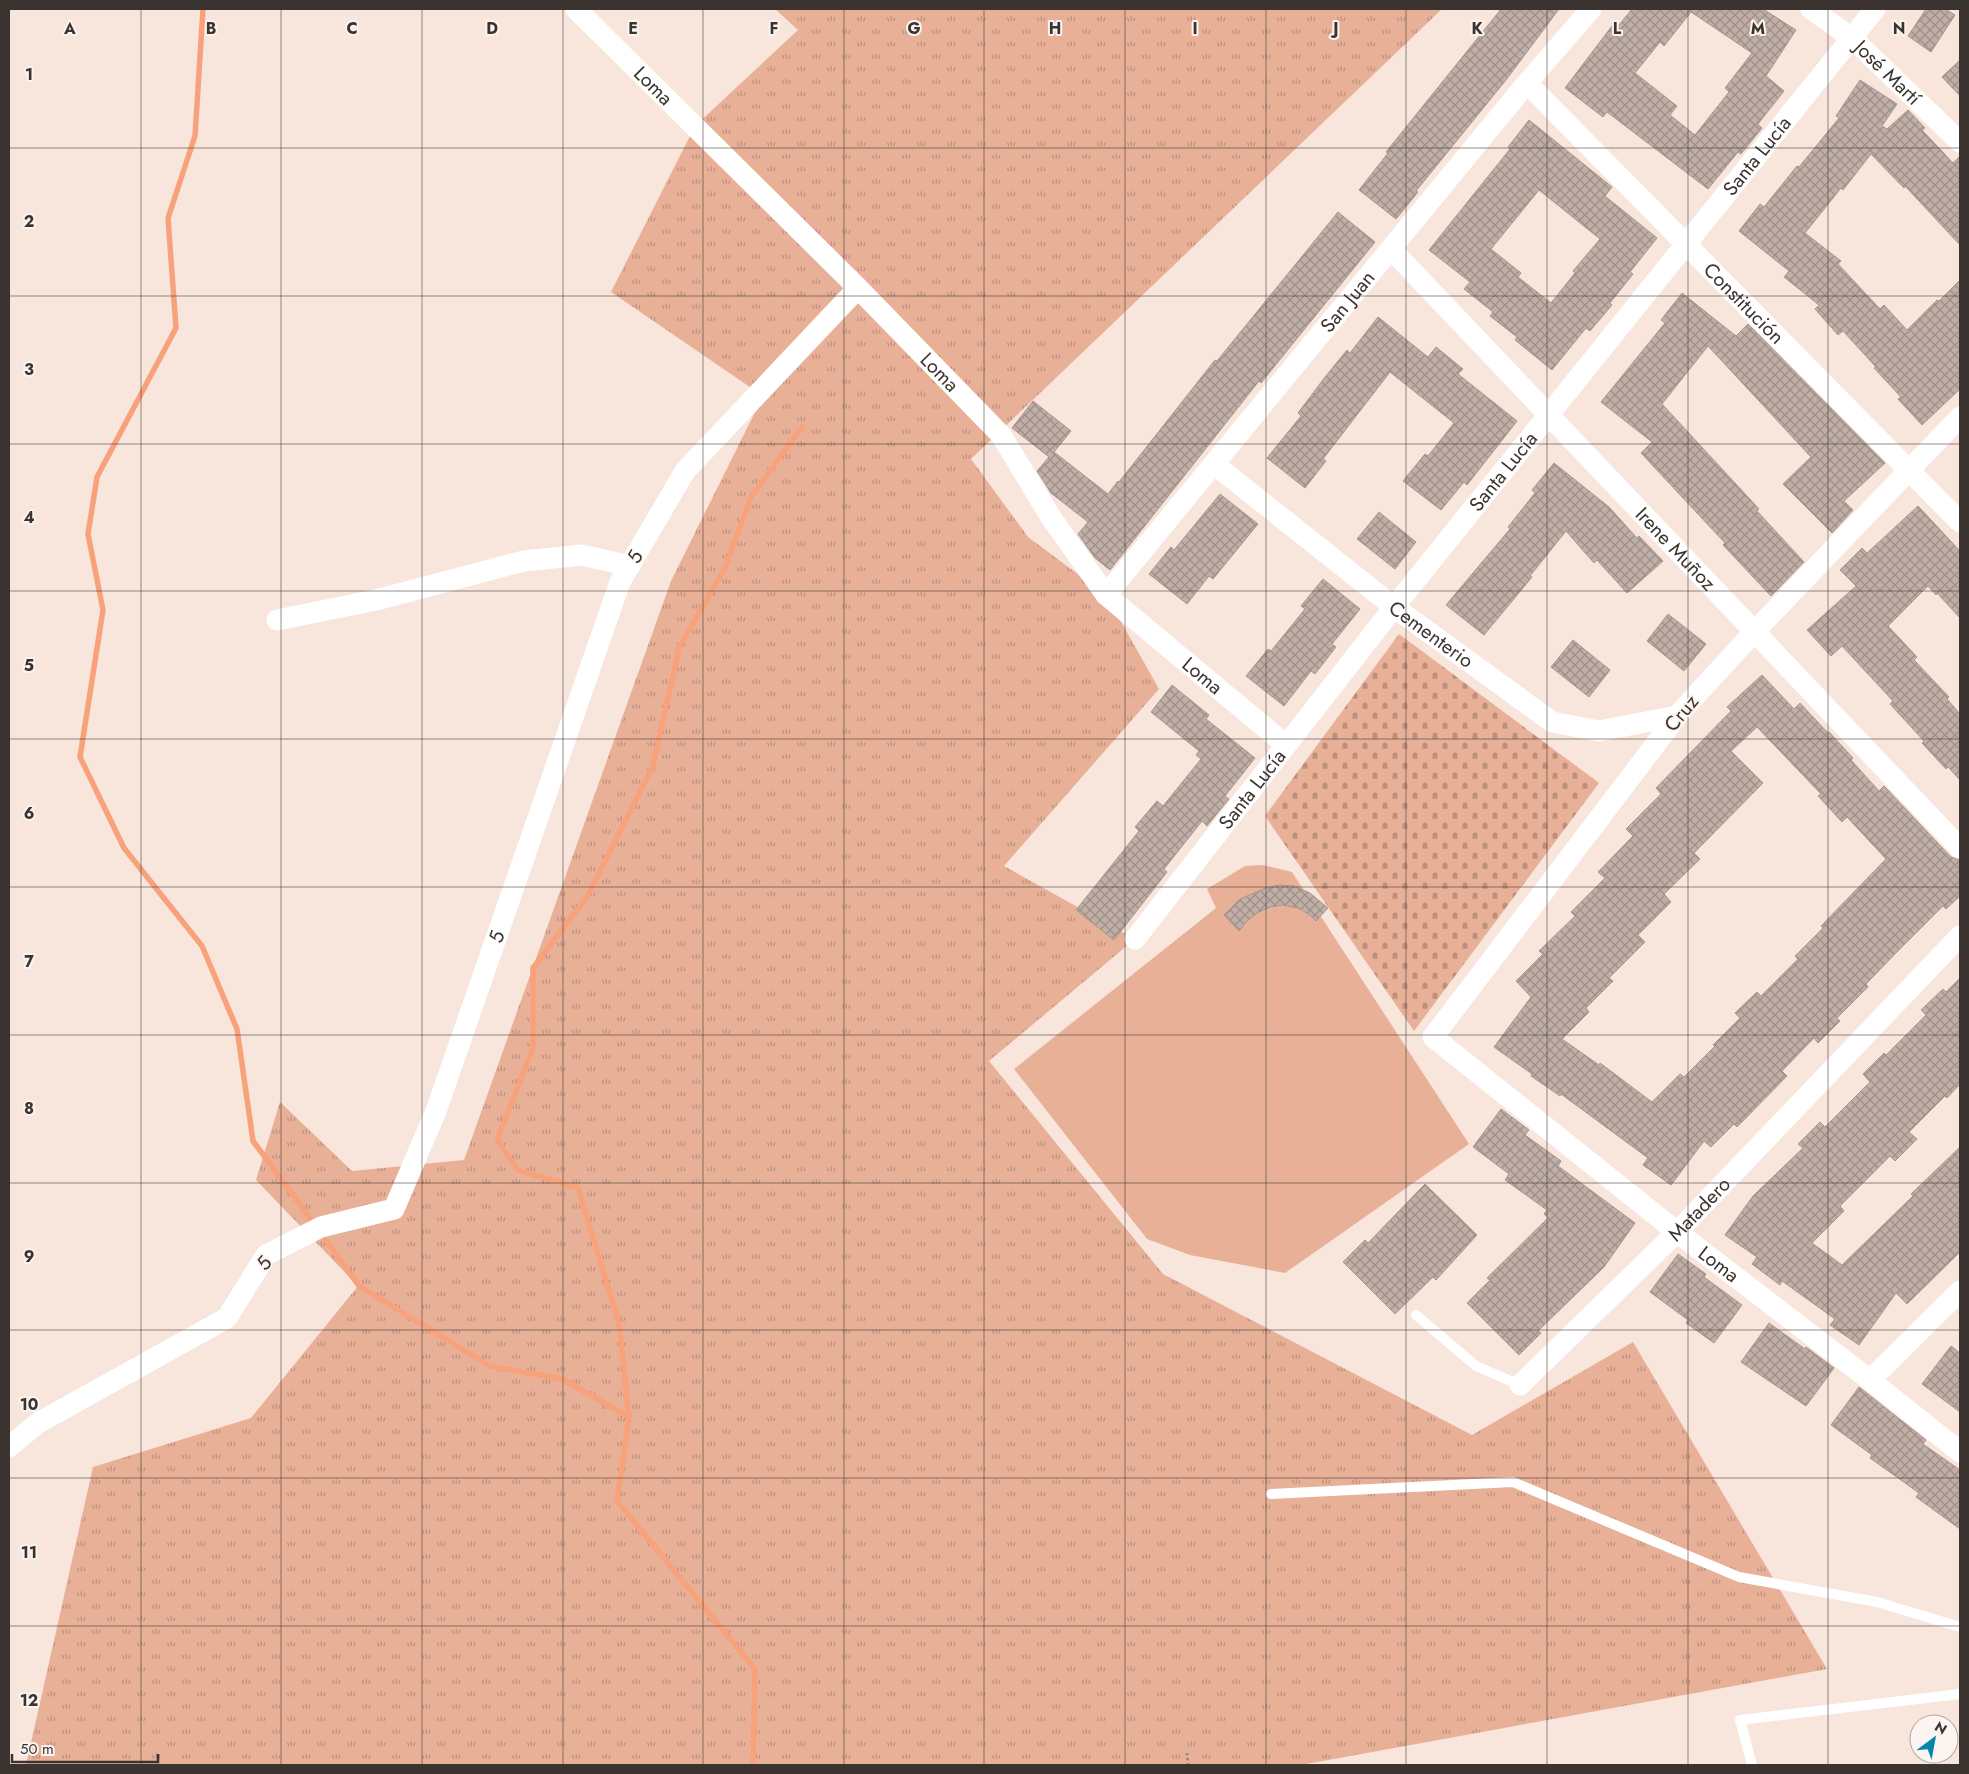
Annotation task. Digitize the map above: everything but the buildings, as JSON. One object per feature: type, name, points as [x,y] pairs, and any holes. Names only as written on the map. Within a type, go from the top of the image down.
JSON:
[{"type":"street","name":"Loma","points":[[576,9],[858,288],[1000,435],[1052,519],[1106,595],[1286,745]]},
{"type":"street","name":"San Juan","points":[[1106,595],[1392,250],[1527,83],[1591,9]]},
{"type":"street","name":"José Martí","points":[[1811,9],[1852,38],[1960,142]]},
{"type":"street","name":"Santa Lucía","points":[[1135,939],[1394,607],[1875,9]]},
{"type":"street","name":"Constitución","points":[[1527,83],[1960,522]]},
{"type":"street","name":"Irene Muñoz","points":[[1392,250],[1960,848]]},
{"type":"street","name":"5","points":[[9,1447],[38,1423],[227,1318],[266,1255],[321,1227],[394,1209],[436,1111],[620,582],[685,471],[858,288]]},
{"type":"street","name":"Cruz","points":[[1433,1037],[1677,716],[1754,632],[1960,416]]},
{"type":"street","name":"Cementerio","points":[[1214,464],[1394,607],[1552,722],[1599,731],[1677,716]]},
{"type":"street","points":[[277,620],[376,600],[524,561],[582,555],[630,566]]},
{"type":"street","name":"Matadero","points":[[1520,1385],[1677,1232],[1960,936]]},
{"type":"street","name":"Loma","points":[[1433,1037],[1677,1232],[1870,1380],[1960,1452]]},
{"type":"street","points":[[1870,1380],[1960,1291]]},
{"type":"lane","name":"Matadero","points":[[1416,1315],[1476,1366],[1520,1385]]},
{"type":"lane","points":[[1271,1494],[1513,1482],[1739,1578],[1877,1602],[1960,1627]]},
{"type":"lane","points":[[1752,1765],[1740,1720],[1960,1694]]},
{"type":"path","points":[[1187,1753],[1188,1765]]},
{"type":"green space","points":[[775,9],[1442,9],[971,459],[1028,537],[1106,595],[1159,689],[1004,866],[1135,939],[989,1061],[1163,1274],[1472,1435],[1633,1342],[1827,1669],[1301,1765],[26,1765],[93,1467],[251,1418],[358,1286],[256,1180],[280,1102],[352,1171],[464,1160],[671,581],[763,396],[611,292],[695,126],[798,30]]},
{"type":"green space","points":[[1399,634],[1599,783],[1414,1031],[1265,816]]},
{"type":"green space","points":[[1263,865],[1292,872],[1469,1144],[1285,1273],[1190,1255],[1147,1239],[1014,1069],[1216,908],[1207,889],[1245,866]]},
{"type":"waterway","points":[[203,9],[195,136],[168,218],[176,328],[97,477],[88,534],[103,610],[80,757],[124,848],[202,946],[237,1029],[253,1141],[315,1225]]},
{"type":"waterway","points":[[753,1765],[755,1669],[617,1501],[629,1417],[619,1323],[578,1188],[518,1170],[497,1140],[533,1048],[533,968],[587,897],[653,766],[679,648],[725,568],[751,497],[802,427]]},
{"type":"waterway","points":[[320,1232],[359,1286],[490,1366],[562,1379],[629,1417]]}]
